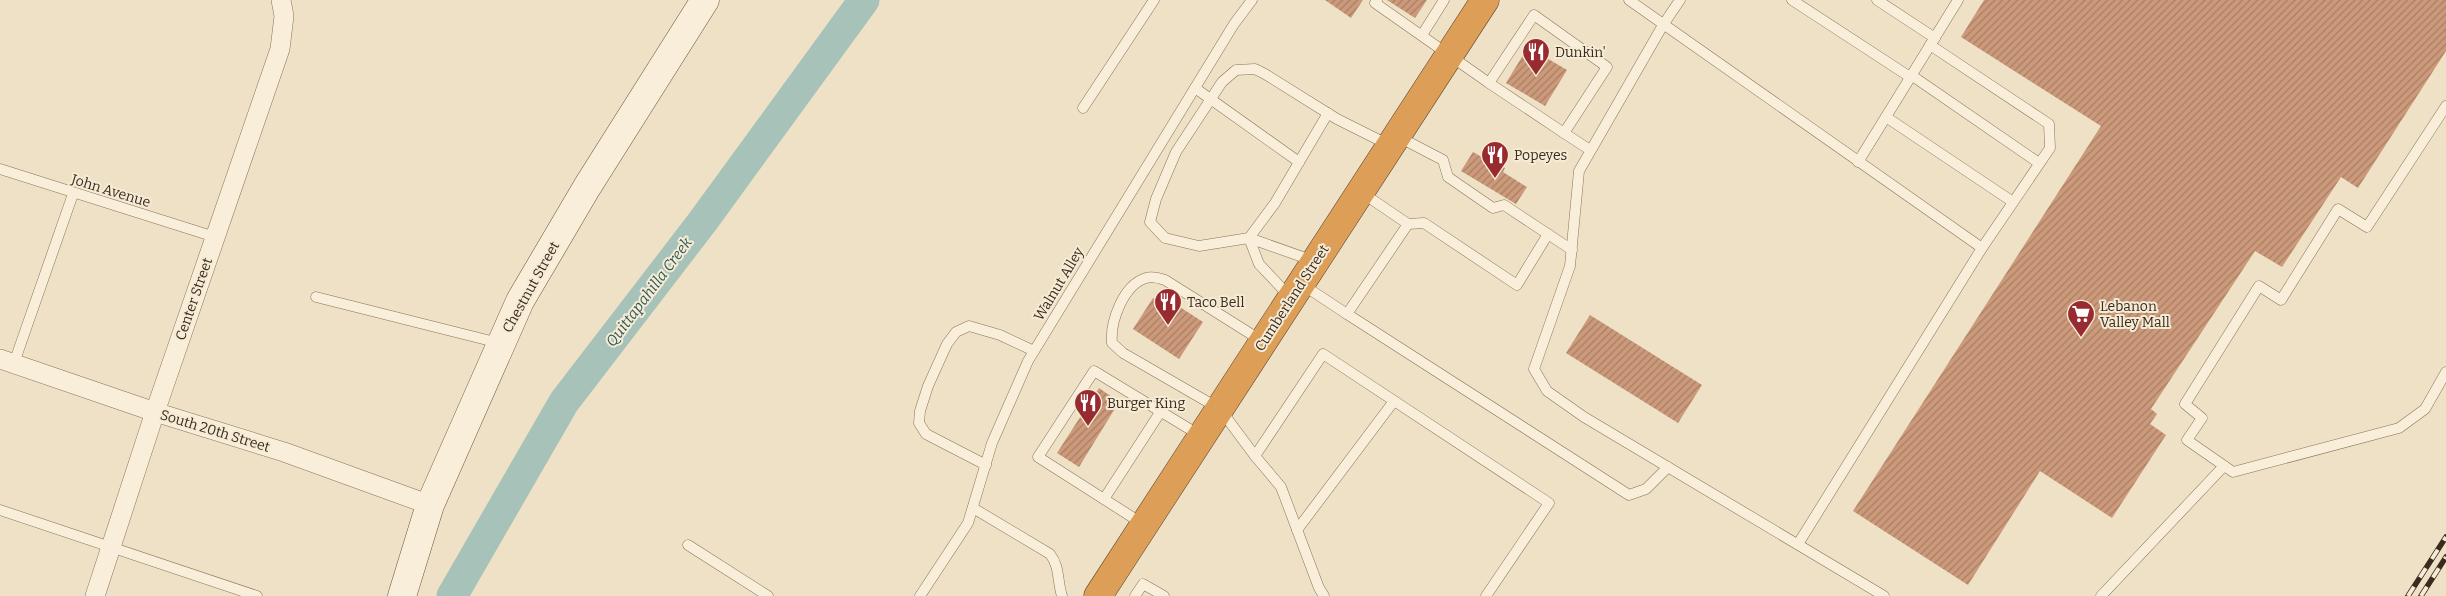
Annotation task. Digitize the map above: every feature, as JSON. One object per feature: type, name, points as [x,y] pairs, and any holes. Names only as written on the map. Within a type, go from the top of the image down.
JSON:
[{"type":"highway","name":"Cumberland Street","points":[[1098,596],[1485,0]]},
{"type":"street","name":"Center Street","points":[[95,596],[155,412],[280,49],[284,16],[281,0]]},
{"type":"street","name":"Chestnut Street","points":[[402,596],[430,505],[520,302],[587,187],[705,0]]},
{"type":"street","name":"South 20th Street","points":[[7,361],[155,412],[284,452],[430,505]]},
{"type":"lane","points":[[1083,108],[1154,0]]},
{"type":"lane","name":"Walnut Alley","points":[[920,596],[968,523],[992,443],[1034,351],[1234,24],[1252,0]]},
{"type":"lane","points":[[1376,0],[1375,3],[1489,83],[1590,150]]},
{"type":"lane","points":[[1422,35],[1444,0]]},
{"type":"lane","points":[[1629,0],[1982,248]]},
{"type":"lane","points":[[1680,0],[1663,25],[1578,171],[1570,266],[1534,369],[1547,391],[1584,417],[1884,596]]},
{"type":"lane","points":[[1792,0],[1911,76],[2039,164]]},
{"type":"lane","points":[[1798,544],[1982,248],[2050,148],[2049,124],[1877,0]]},
{"type":"lane","points":[[1858,162],[1958,0]]},
{"type":"lane","points":[[1489,83],[1534,15],[1607,67],[1564,133]]},
{"type":"lane","points":[[1328,113],[1275,203],[1249,238],[1199,246],[1165,238],[1150,222],[1156,199],[1176,152],[1222,82],[1236,70],[1255,69],[1328,113],[1443,160],[1448,177],[1493,208],[1504,205],[1572,250]]},
{"type":"lane","points":[[1195,88],[1299,162]]},
{"type":"lane","points":[[2446,106],[2367,227],[2338,209],[2281,300],[2259,286],[2185,404],[2202,418],[2187,440],[2233,472],[2399,428],[2425,409],[2446,372]]},
{"type":"lane","points":[[1886,116],[2013,202]]},
{"type":"lane","name":"John Avenue","points":[[0,169],[73,194],[215,237]]},
{"type":"lane","points":[[1361,191],[1408,224],[1424,223],[1517,285],[1548,234]]},
{"type":"lane","points":[[7,361],[73,194]]},
{"type":"lane","points":[[1348,314],[1408,224]]},
{"type":"lane","points":[[1249,238],[1303,282],[1348,314],[1629,495],[1646,489],[1668,467]]},
{"type":"lane","points":[[1249,238],[1259,264],[1303,282]]},
{"type":"lane","points":[[1264,342],[1165,280],[1147,278],[1135,283],[1127,293],[1115,317],[1111,331],[1112,343],[1141,365],[1220,409],[1281,487],[1318,588],[1324,596]]},
{"type":"lane","points":[[316,298],[500,344]]},
{"type":"lane","points":[[986,465],[926,434],[919,423],[920,411],[936,367],[947,344],[956,332],[969,326],[1000,335],[1034,351]]},
{"type":"lane","points":[[1255,456],[1323,354],[1549,503],[1486,596]]},
{"type":"lane","points":[[1145,525],[1038,457],[1094,371],[1202,436]]},
{"type":"lane","points":[[1297,530],[1394,401]]},
{"type":"lane","points":[[1104,499],[1161,411]]},
{"type":"lane","points":[[2101,596],[2224,466]]},
{"type":"lane","points":[[973,508],[1050,554],[1057,563],[1058,584],[1062,596]]},
{"type":"lane","points":[[0,510],[246,594],[257,596]]},
{"type":"lane","points":[[688,545],[768,596]]},
{"type":"lane","points":[[1136,596],[1143,584],[1164,596]]},
{"type":"building","points":[[1325,0],[1363,0],[1351,18]]},
{"type":"building","points":[[1387,0],[1427,0],[1415,18]]},
{"type":"building","name":"Lebanon Valley Mall","points":[[1984,0],[2446,0],[2446,51],[2358,188],[2341,177],[2282,267],[2255,251],[2151,409],[2157,414],[2150,424],[2166,435],[2112,518],[2040,471],[1968,585],[1853,511],[2101,126],[1961,37]]},
{"type":"building","name":"Dunkin'","points":[[1528,47],[1567,70],[1545,106],[1506,83]]},
{"type":"building","name":"Popeyes","points":[[1473,152],[1485,159],[1487,156],[1505,168],[1503,172],[1527,187],[1516,204],[1461,171]]},
{"type":"building","name":"Taco Bell","points":[[1153,298],[1166,306],[1169,300],[1203,322],[1179,359],[1133,329]]},
{"type":"building","points":[[1590,315],[1702,385],[1678,423],[1566,353]]},
{"type":"building","name":"Burger King","points":[[1099,388],[1119,402],[1079,467],[1057,453]]},
{"type":"waterway","name":"Quittapahilla Creek","points":[[452,596],[564,402],[703,221],[864,0]]},
{"type":"railway","points":[[2408,596],[2446,537]]},
{"type":"railway","points":[[2421,596],[2446,557]]},
{"type":"place","name":"Dunkin'","points":[[1536,76]]},
{"type":"place","name":"Popeyes","points":[[1495,179]]},
{"type":"place","name":"Taco Bell","points":[[1168,326]]},
{"type":"place","name":"Lebanon Valley Mall","points":[[2081,338]]},
{"type":"place","name":"Burger King","points":[[1088,427]]}]
